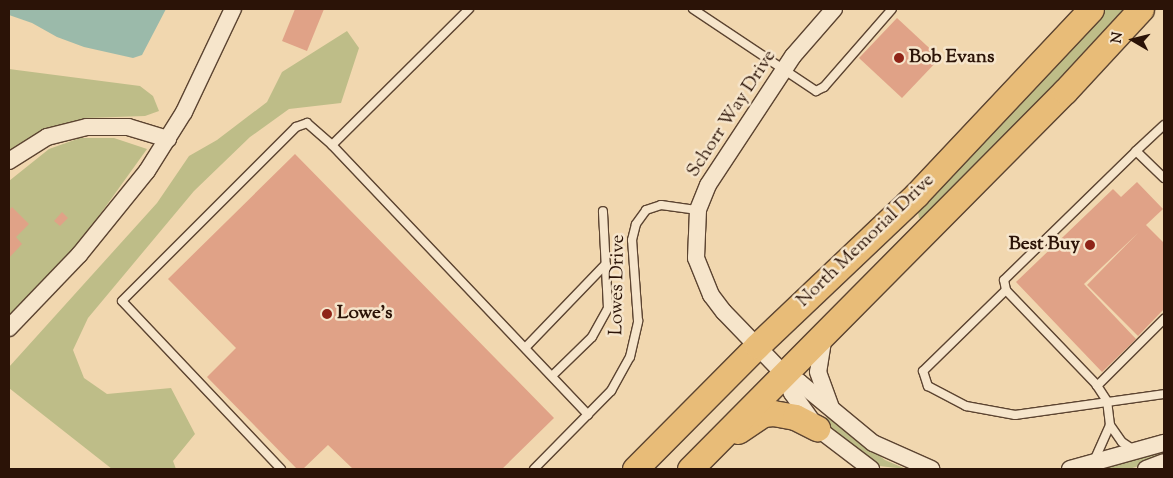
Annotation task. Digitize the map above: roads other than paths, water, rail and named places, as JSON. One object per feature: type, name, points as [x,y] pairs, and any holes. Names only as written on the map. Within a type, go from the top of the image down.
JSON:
[{"type":"main road","name":"North Memorial Drive","points":[[635,469],[757,346],[916,195],[1092,9]]},
{"type":"main road","name":"North Memorial Drive","points":[[726,436],[735,421],[1058,98],[1141,9]]},
{"type":"main road","name":"North Memorial Drive","points":[[690,469],[726,436],[768,414],[795,417],[817,428]]},
{"type":"street","points":[[9,328],[118,211],[168,139],[233,9]]},
{"type":"street","name":"Schorr Way Drive","points":[[783,373],[724,312],[703,277],[696,258],[698,210],[712,178],[785,68],[834,9]]},
{"type":"street","points":[[9,161],[47,137],[86,127],[128,127],[168,139]]},
{"type":"street","points":[[826,331],[818,372],[831,407]]},
{"type":"street","points":[[783,373],[831,407],[873,443],[931,469]]},
{"type":"street","points":[[783,373],[792,393],[817,428],[871,469]]},
{"type":"street","points":[[1070,469],[1162,443]]},
{"type":"street","points":[[1146,469],[1164,462]]},
{"type":"lane","points":[[332,145],[469,9]]},
{"type":"lane","points":[[693,9],[785,68],[810,90],[816,91],[824,87],[892,9]]},
{"type":"lane","points":[[281,469],[122,301],[296,127],[307,123],[332,145],[553,375],[588,415]]},
{"type":"lane","points":[[1093,463],[1106,440],[1110,425],[1107,400],[1097,386],[1006,290],[1004,280],[1007,274],[1164,125]]},
{"type":"lane","points":[[1136,151],[1164,178]]},
{"type":"lane","name":"Lowes Drive","points":[[534,469],[588,415],[621,376],[635,340],[638,306],[632,240],[636,224],[646,210],[661,205],[698,210]]},
{"type":"lane","points":[[553,375],[592,337],[603,320],[609,295],[603,211]]},
{"type":"lane","points":[[526,347],[606,264]]},
{"type":"lane","points":[[1006,290],[922,371],[924,382],[966,406],[992,413],[1039,413],[1107,400],[1164,394]]},
{"type":"lane","points":[[1097,386],[1164,319]]},
{"type":"lane","points":[[1110,425],[1122,442],[1136,451]]},
{"type":"place","name":"Bob Evans","points":[[899,58]]},
{"type":"place","name":"Best Buy","points":[[1090,245]]},
{"type":"place","name":"Lowe's","points":[[327,314]]}]
